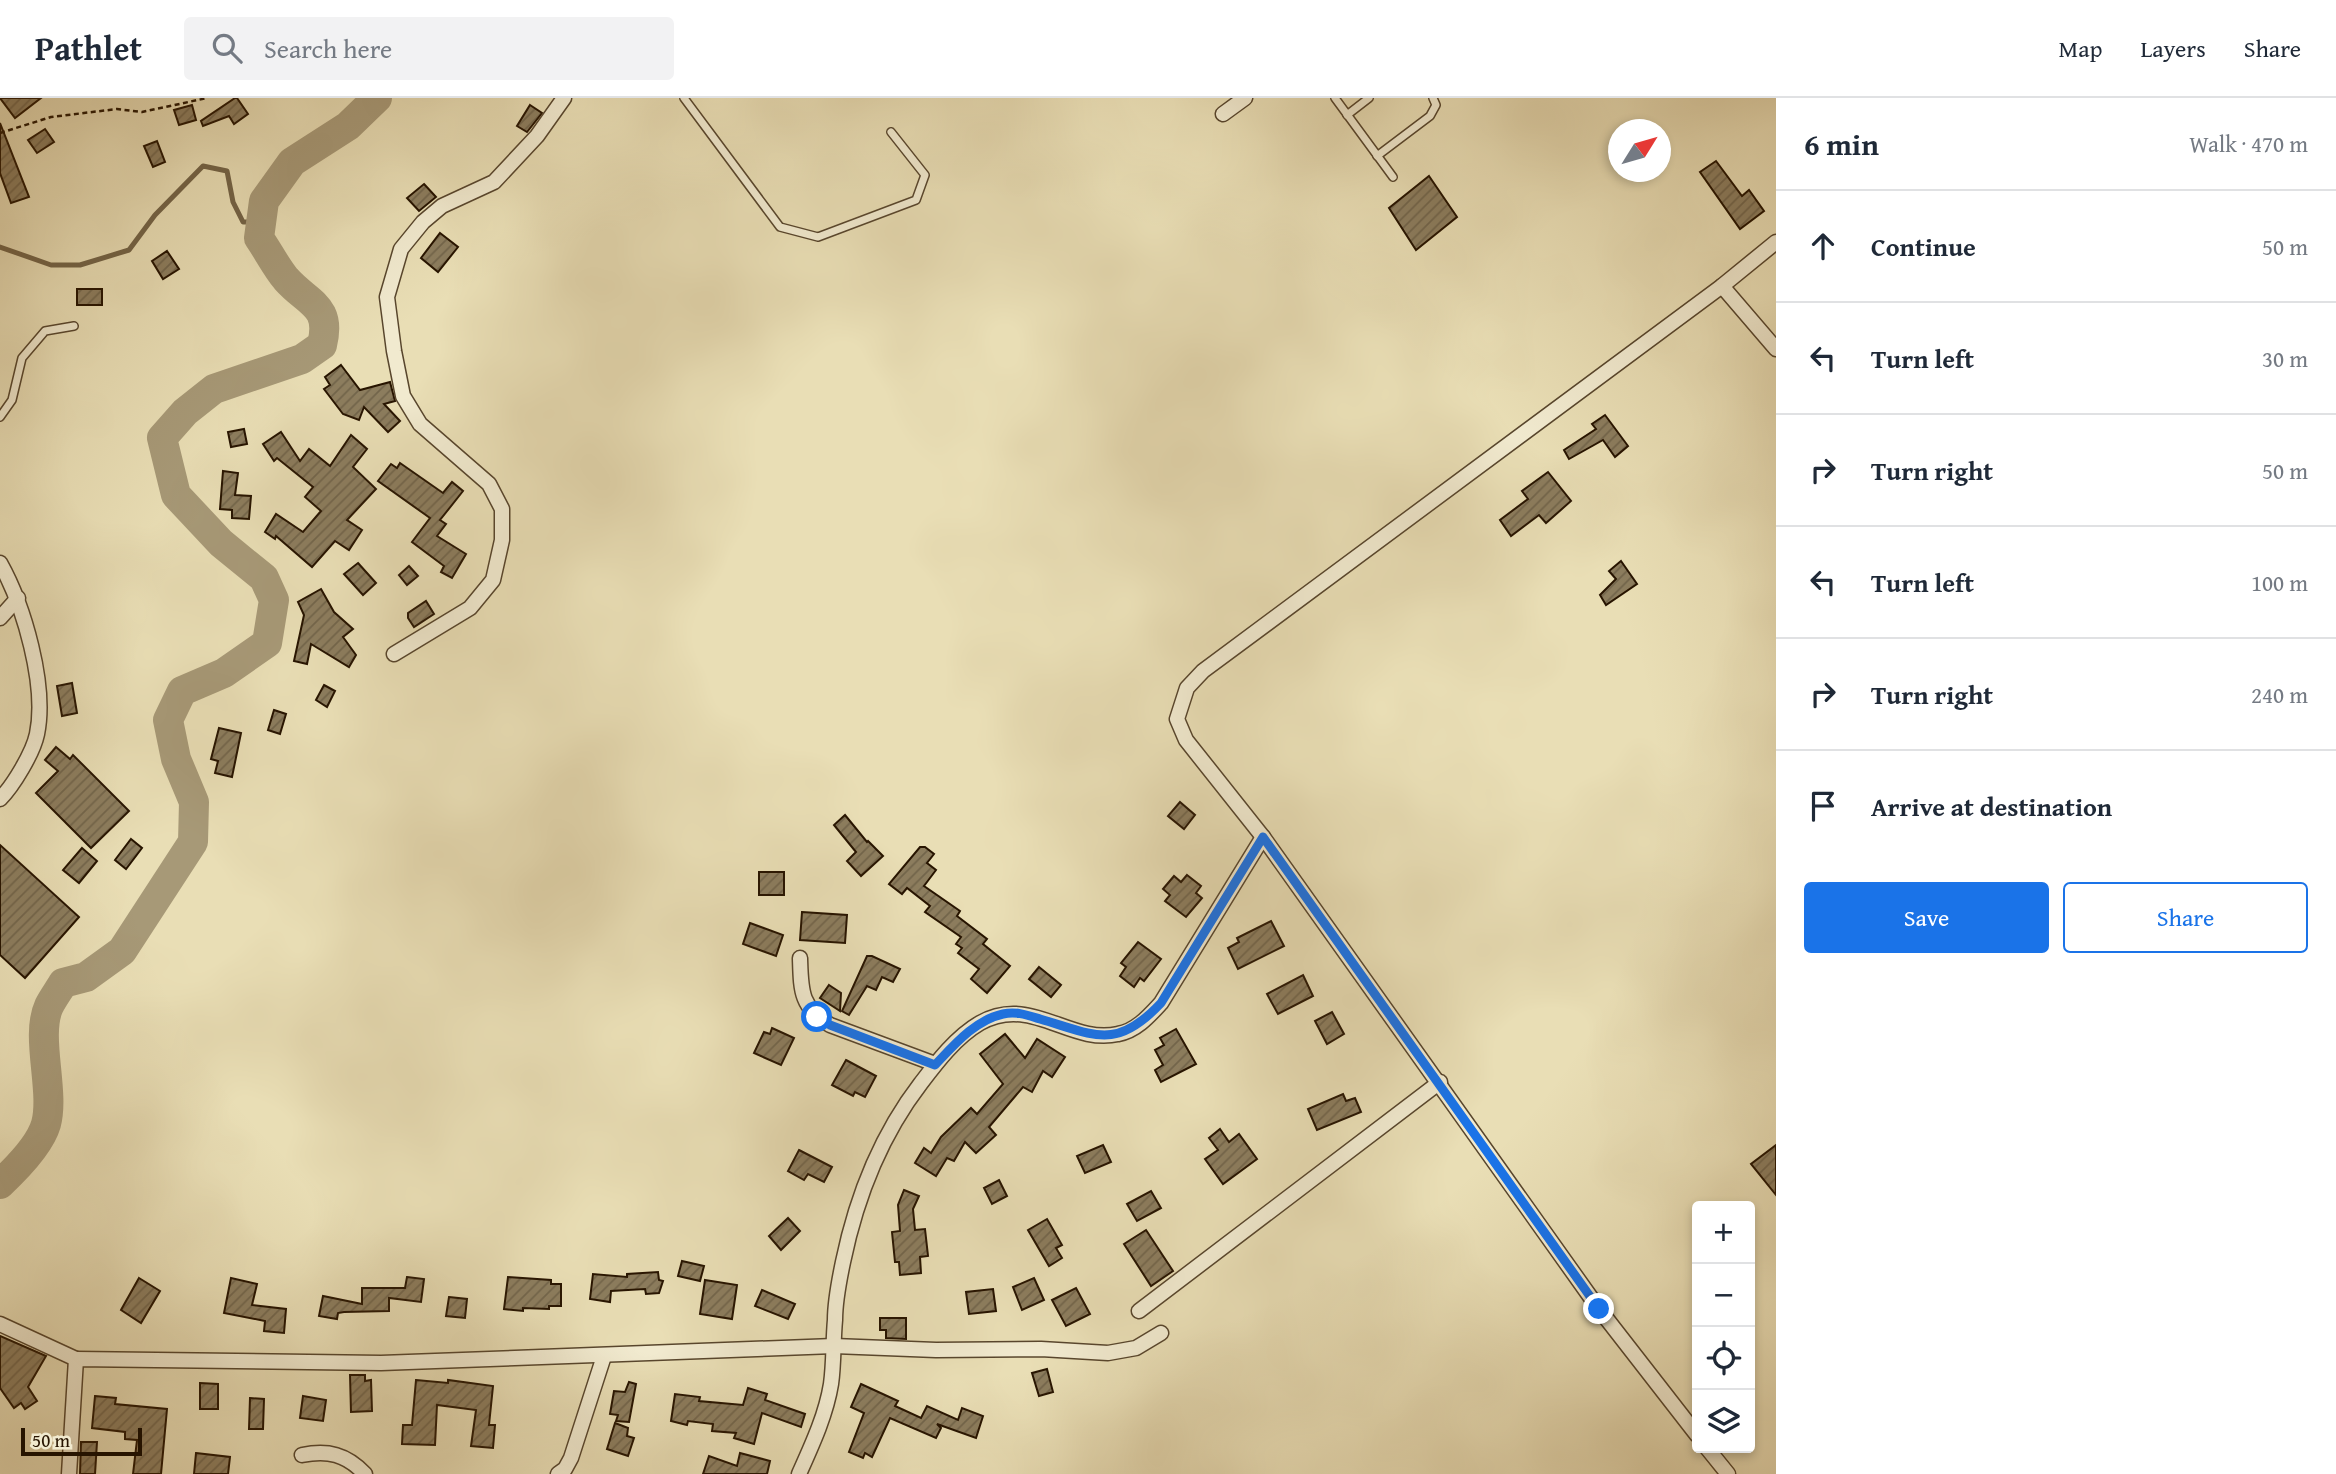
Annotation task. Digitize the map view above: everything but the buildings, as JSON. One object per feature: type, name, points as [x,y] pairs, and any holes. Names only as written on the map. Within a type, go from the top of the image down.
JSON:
[{"type":"street","points":[[394,654],[470,608],[493,580],[502,540],[502,509],[489,484],[420,424],[403,396],[387,296],[397,261],[401,249],[423,222],[442,206],[494,182],[537,136],[564,98]]},
{"type":"street","points":[[1223,114],[1245,98]]},
{"type":"street","points":[[1692,1429],[1599,1309],[1440,1082],[1263,837],[1186,740],[1177,719],[1187,688],[1203,671],[1722,286],[1776,242]]},
{"type":"street","points":[[1722,286],[1776,349]]},
{"type":"street","points":[[0,563],[18,598],[38,679],[37,735],[12,786],[0,799]]},
{"type":"street","points":[[0,618],[18,598]]},
{"type":"street","points":[[799,1474],[819,1427],[831,1384],[835,1316],[843,1262],[856,1210],[885,1138],[915,1090],[935,1065],[979,1023],[1001,1014],[1016,1012],[1099,1036],[1121,1034],[1144,1021],[1161,1003],[1263,837]]},
{"type":"street","points":[[800,958],[801,990],[807,1005],[817,1017],[830,1025],[935,1065]]},
{"type":"street","points":[[1139,1311],[1440,1082]]},
{"type":"street","points":[[0,1324],[76,1359],[381,1363],[834,1346],[936,1350],[1041,1349],[1108,1353],[1136,1348],[1161,1333]]},
{"type":"street","points":[[558,1474],[565,1469],[571,1458],[604,1356]]},
{"type":"street","points":[[69,1474],[76,1359]]},
{"type":"street","points":[[302,1455],[320,1452],[338,1454],[365,1474]]},
{"type":"street","points":[[1711,1453],[1728,1474]]},
{"type":"lane","points":[[684,98],[780,227],[818,237],[916,200],[925,175],[891,132]]},
{"type":"lane","points":[[1335,98],[1393,177]]},
{"type":"lane","points":[[1347,115],[1370,98]]},
{"type":"lane","points":[[1377,156],[1430,116],[1436,105],[1433,98]]},
{"type":"lane","points":[[0,417],[12,400],[22,358],[45,331],[74,326]]},
{"type":"path","points":[[0,133],[51,117],[117,109],[142,112],[207,98]]},
{"type":"waterway","points":[[0,1184],[33,1149],[46,1124],[48,1096],[44,1032],[45,1018],[51,1003],[63,983],[86,977],[122,951],[193,842],[194,802],[176,759],[168,720],[182,691],[224,673],[267,643],[274,600],[264,578],[221,543],[176,495],[162,438],[185,412],[214,389],[302,359],[322,345],[324,321],[321,313],[286,279],[259,238],[264,201],[292,162],[348,126],[377,98]]},
{"type":"waterway","points":[[0,247],[51,265],[80,265],[129,250],[155,215],[203,166],[227,171],[233,202],[243,222],[260,222]]},
{"type":"route","points":[[817,1017],[830,1025],[935,1065],[979,1023],[1001,1014],[1016,1012],[1099,1036],[1121,1034],[1144,1021],[1161,1003],[1263,837],[1440,1082],[1599,1309]]}]
